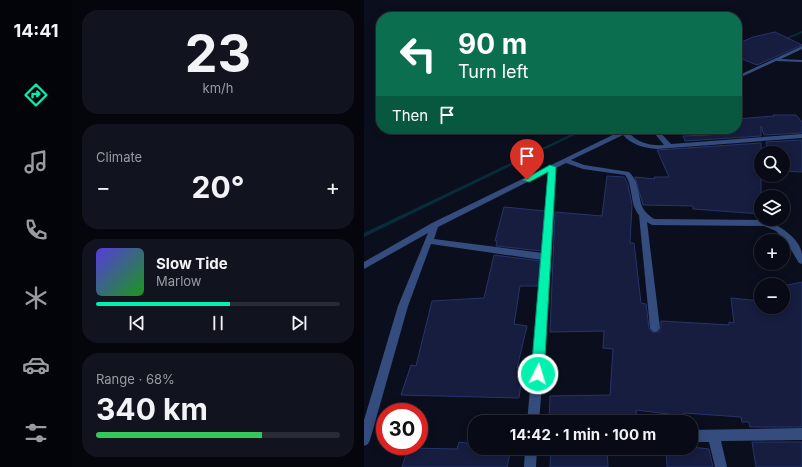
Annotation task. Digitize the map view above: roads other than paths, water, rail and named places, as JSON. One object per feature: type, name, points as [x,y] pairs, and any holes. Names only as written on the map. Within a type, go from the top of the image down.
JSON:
[{"type":"street","points":[[742,76],[802,47]]},
{"type":"street","points":[[774,60],[802,61]]},
{"type":"street","points":[[364,266],[435,226],[619,134]]},
{"type":"street","points":[[628,134],[630,139],[637,144],[657,147],[802,136]]},
{"type":"street","points":[[658,134],[669,146]]},
{"type":"street","points":[[567,160],[584,167],[627,172],[632,178],[638,210],[642,216],[652,222],[765,223],[779,227],[792,242],[802,261]]},
{"type":"street","points":[[534,415],[553,167]]},
{"type":"street","points":[[642,216],[655,328]]},
{"type":"street","points":[[364,440],[403,306],[435,226]]},
{"type":"street","points":[[429,241],[547,257]]},
{"type":"street","points":[[698,436],[802,434]]},
{"type":"street","points":[[714,435],[721,467]]},
{"type":"street","points":[[530,467],[531,455]]},
{"type":"waterway","points":[[782,40],[802,32]]},
{"type":"waterway","points":[[742,57],[747,55]]},
{"type":"waterway","points":[[364,235],[575,134]]}]
